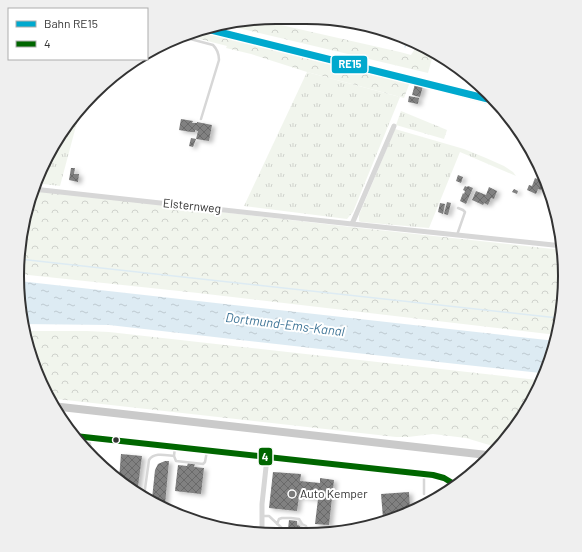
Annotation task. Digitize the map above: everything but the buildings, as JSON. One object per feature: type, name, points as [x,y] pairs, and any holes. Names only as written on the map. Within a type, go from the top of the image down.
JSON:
[{"type":"main road","points":[[61,407],[483,455]]},
{"type":"street","points":[[352,224],[394,126]]},
{"type":"street","name":"Elsternweg","points":[[39,190],[556,245]]},
{"type":"street","points":[[83,437],[433,475],[444,478],[451,482]]},
{"type":"street","points":[[88,438],[89,444]]},
{"type":"street","points":[[262,527],[262,504],[267,458]]},
{"type":"lane","points":[[190,39],[213,46],[217,48],[219,53],[219,60],[201,118]]},
{"type":"lane","points":[[456,235],[465,212],[458,208]]},
{"type":"lane","points":[[175,448],[174,456],[176,461],[203,464],[205,462],[207,451]]},
{"type":"lane","points":[[145,491],[149,460],[151,456],[174,456]]},
{"type":"lane","points":[[424,474],[424,494]]},
{"type":"lane","points":[[262,516],[269,516],[281,528]]},
{"type":"lane","points":[[277,524],[279,519],[282,518],[299,519],[306,528]]},
{"type":"green space","points":[[277,24],[411,55],[415,49],[432,58],[428,73],[236,27]]},
{"type":"green space","points":[[209,33],[410,82],[404,98],[307,72],[251,54],[226,48],[227,46],[194,37]]},
{"type":"green space","points":[[307,72],[400,97],[353,212],[347,219],[244,206]]},
{"type":"green space","points":[[456,94],[488,102],[490,105],[456,96]]},
{"type":"green space","points":[[401,111],[447,130],[444,139],[396,125]]},
{"type":"green space","points":[[77,122],[60,186],[41,184],[66,136]]},
{"type":"green space","points":[[395,129],[464,149],[504,166],[516,176],[460,152],[429,228],[361,222],[359,221],[359,215]]},
{"type":"green space","points":[[39,191],[556,249],[558,276],[556,309],[551,334],[198,293],[24,275],[26,243]]},
{"type":"green space","points":[[30,331],[109,332],[535,380],[516,416],[492,445],[466,438],[433,434],[396,437],[56,399],[37,357]]},
{"type":"water","name":"Dortmund-Ems-Kanal","points":[[24,282],[549,340],[539,373],[109,325],[29,324],[26,309]]},
{"type":"waterway","points":[[25,260],[554,318]]},
{"type":"rail line","name":"RE15","points":[[217,31],[484,98]]},
{"type":"transit line","name":"4","points":[[83,437],[433,475],[444,478],[451,482]]},
{"type":"place","name":"Auto Kemper","points":[[292,494]]}]
